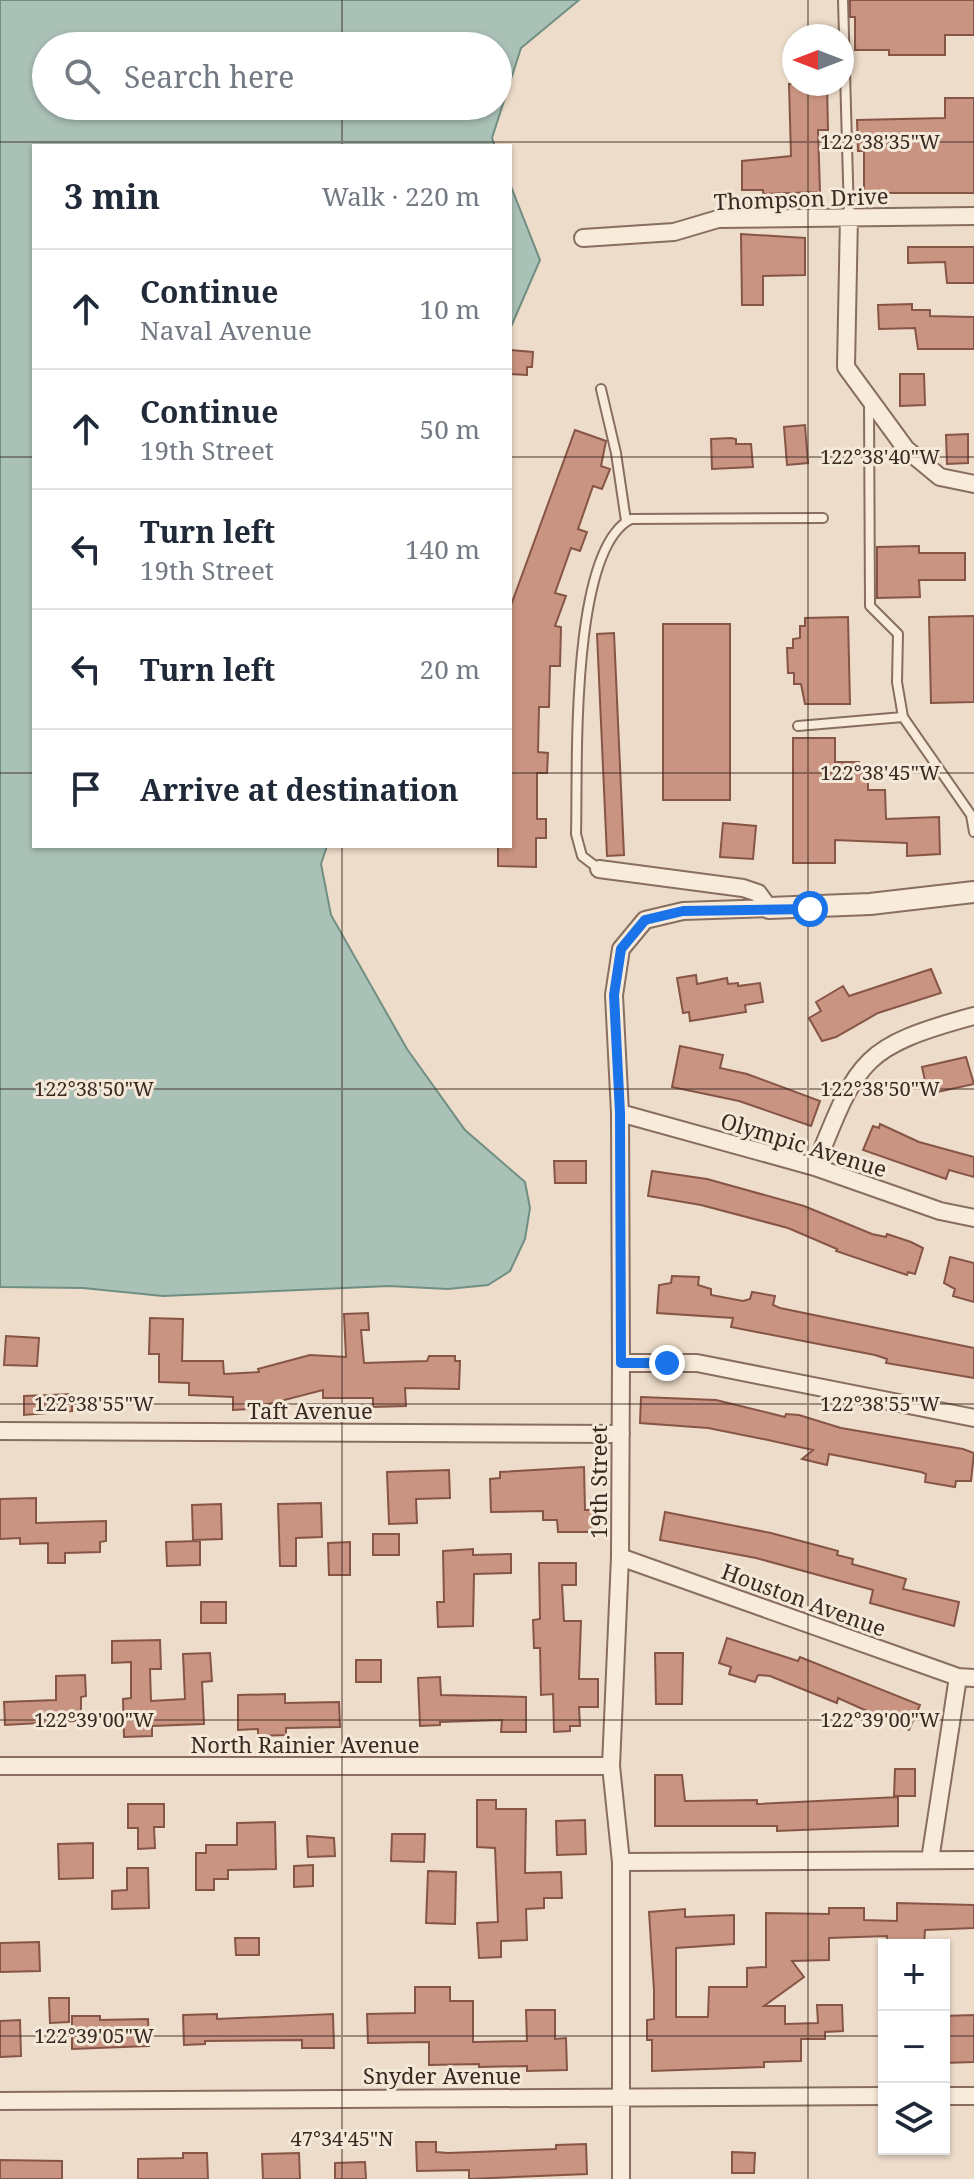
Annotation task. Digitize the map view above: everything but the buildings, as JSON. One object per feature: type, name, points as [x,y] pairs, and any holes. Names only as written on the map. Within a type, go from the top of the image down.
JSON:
[{"type":"street","points":[[849,216],[846,367],[906,449],[940,477],[974,484]]},
{"type":"street","name":"Thompson Drive","points":[[583,238],[674,232],[718,219],[974,216]]},
{"type":"street","points":[[599,869],[743,888],[758,893],[769,908],[870,904],[974,892]]},
{"type":"street","name":"19th Street","points":[[621,2179],[621,1862],[611,1766],[620,1557],[621,1434],[620,1113],[614,995],[621,949],[645,920],[683,911],[769,908]]},
{"type":"street","points":[[815,1167],[838,1110],[865,1062],[907,1036],[974,1016]]},
{"type":"street","name":"Olympic Avenue","points":[[620,1113],[815,1167],[940,1211],[974,1218]]},
{"type":"street","points":[[621,1363],[697,1363],[974,1418]]},
{"type":"street","name":"Taft Avenue","points":[[0,1431],[621,1434]]},
{"type":"street","name":"Houston Avenue","points":[[620,1557],[966,1678]]},
{"type":"street","points":[[930,1860],[966,1678]]},
{"type":"street","name":"North Rainier Avenue","points":[[0,1766],[611,1766]]},
{"type":"street","points":[[621,1862],[974,1860]]},
{"type":"street","name":"Snyder Avenue","points":[[0,2101],[878,2096]]},
{"type":"street","points":[[950,2096],[974,2096]]},
{"type":"lane","points":[[843,0],[849,216]]},
{"type":"lane","points":[[601,389],[616,453],[626,521]]},
{"type":"lane","points":[[870,399],[870,606],[898,634],[897,682],[903,717],[971,815],[974,832]]},
{"type":"lane","points":[[599,869],[582,856],[576,834],[582,637],[588,599],[604,552],[626,521],[643,517],[823,518]]},
{"type":"lane","points":[[798,726],[903,717]]},
{"type":"shaded area","points":[[0,0],[579,0],[521,48],[512,76],[512,32],[32,32],[32,120],[498,120],[492,138],[494,144],[32,144],[32,848],[326,848],[321,864],[331,915],[407,1049],[465,1130],[525,1182],[530,1208],[525,1239],[510,1271],[488,1285],[448,1289],[389,1286],[163,1296],[83,1288],[0,1287]]},
{"type":"shaded area","points":[[512,189],[540,260],[512,324]]},
{"type":"route","points":[[667,1363],[621,1363],[620,1113],[614,995],[621,949],[645,920],[683,911],[810,909]]}]
